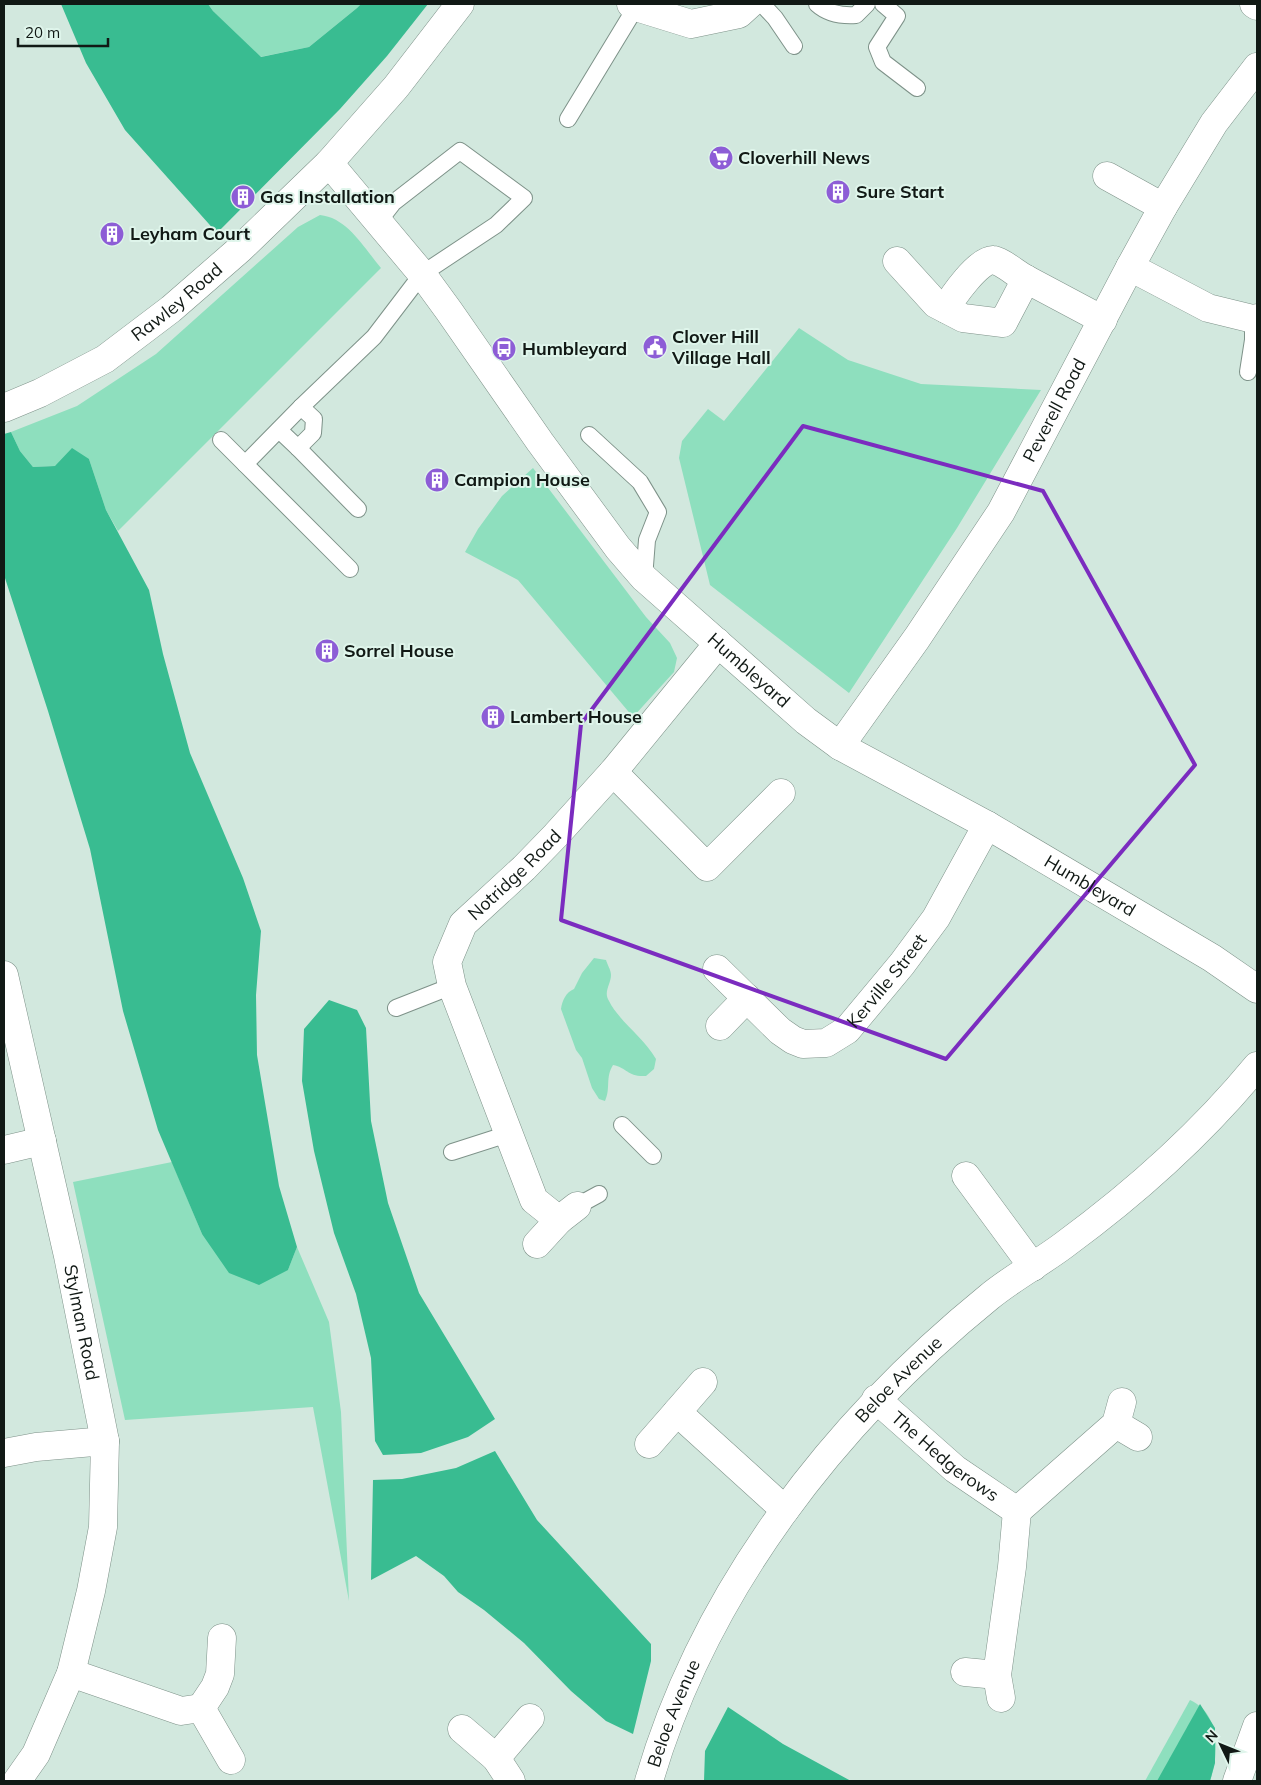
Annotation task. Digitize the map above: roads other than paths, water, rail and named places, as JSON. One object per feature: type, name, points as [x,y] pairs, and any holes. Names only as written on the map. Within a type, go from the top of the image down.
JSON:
[{"type":"street","name":"Rawley Road","points":[[4,408],[40,393],[105,359],[171,309],[240,249],[329,162],[396,87],[460,4]]},
{"type":"street","points":[[634,5],[691,24],[740,14],[750,4]]},
{"type":"street","name":"Peverell Road","points":[[840,746],[917,638],[1002,512],[1130,266],[1163,207],[1214,123],[1257,67]]},
{"type":"street","name":"Humbleyard","points":[[329,162],[422,274],[540,442],[618,548],[644,578],[806,721],[840,746],[987,825],[1212,958],[1257,990]]},
{"type":"street","points":[[1107,176],[1163,207]]},
{"type":"street","points":[[946,309],[954,294],[986,260],[994,260],[1026,280],[1103,320]]},
{"type":"street","points":[[897,261],[936,304],[963,318],[1003,323],[1026,280]]},
{"type":"street","points":[[1130,266],[1208,308],[1255,318]]},
{"type":"street","name":"Notridge Road","points":[[537,1244],[578,1207],[534,1200],[452,986],[447,962],[463,924],[550,842],[613,772],[718,642]]},
{"type":"street","points":[[613,772],[707,867],[781,793]]},
{"type":"street","name":"Kerville Street","points":[[718,969],[780,1031],[803,1044],[826,1044],[847,1030],[902,964],[936,918],[987,825]]},
{"type":"street","name":"Stylman Road","points":[[4,975],[70,1265],[105,1441],[103,1527],[91,1591],[72,1673],[36,1754],[17,1781]]},
{"type":"street","points":[[720,1026],[746,998]]},
{"type":"street","name":"Beloe Avenue","points":[[649,1781],[660,1744],[693,1667],[738,1578],[819,1466],[876,1399],[930,1347],[991,1295],[1033,1267],[1130,1195],[1195,1135],[1234,1094],[1257,1066]]},
{"type":"street","points":[[4,1150],[42,1141]]},
{"type":"street","points":[[966,1176],[1033,1267]]},
{"type":"street","points":[[648,1444],[703,1382]]},
{"type":"street","name":"The Hedgerows","points":[[876,1399],[955,1469],[1017,1511]]},
{"type":"street","points":[[677,1412],[786,1510]]},
{"type":"street","name":"The Hedgerows","points":[[966,1672],[999,1687],[1017,1511],[1126,1421]]},
{"type":"street","points":[[4,1453],[36,1447],[105,1441]]},
{"type":"street","points":[[72,1673],[181,1711],[201,1708],[215,1687],[220,1674],[222,1638]]},
{"type":"street","points":[[201,1708],[231,1760]]},
{"type":"street","points":[[496,1758],[530,1718]]},
{"type":"street","points":[[1237,1781],[1257,1726]]},
{"type":"street","points":[[462,1728],[496,1758],[511,1781]]},
{"type":"lane","points":[[762,4],[775,18],[794,46]]},
{"type":"lane","points":[[817,4],[824,10],[844,16],[856,15],[867,4]]},
{"type":"lane","points":[[883,4],[897,16],[877,47],[883,62],[917,88]]},
{"type":"lane","points":[[568,119],[634,5]]},
{"type":"lane","points":[[245,464],[374,337],[422,274],[496,225],[524,198],[460,151],[393,203],[379,221]]},
{"type":"lane","points":[[1248,372],[1255,318]]},
{"type":"lane","points":[[298,448],[313,433],[314,419],[301,407]]},
{"type":"lane","points":[[279,430],[358,509]]},
{"type":"lane","points":[[589,434],[640,482],[658,512],[647,540],[644,578]]},
{"type":"lane","points":[[221,440],[350,569]]},
{"type":"lane","points":[[396,1008],[452,986]]},
{"type":"lane","points":[[622,1125],[653,1156]]},
{"type":"lane","points":[[452,1152],[508,1134]]},
{"type":"place","name":"Cloverhill News","points":[[721,158]]},
{"type":"place","name":"Sure Start","points":[[838,192]]},
{"type":"place","name":"Gas Installation","points":[[243,197]]},
{"type":"place","name":"Leyham Court","points":[[112,234]]},
{"type":"place","name":"Clover Hill Village Hall","points":[[655,347]]},
{"type":"place","name":"Humbleyard","points":[[504,349]]},
{"type":"place","name":"Campion House","points":[[437,480]]},
{"type":"place","name":"Sorrel House","points":[[327,651]]},
{"type":"place","name":"Lambert House","points":[[493,717]]}]
